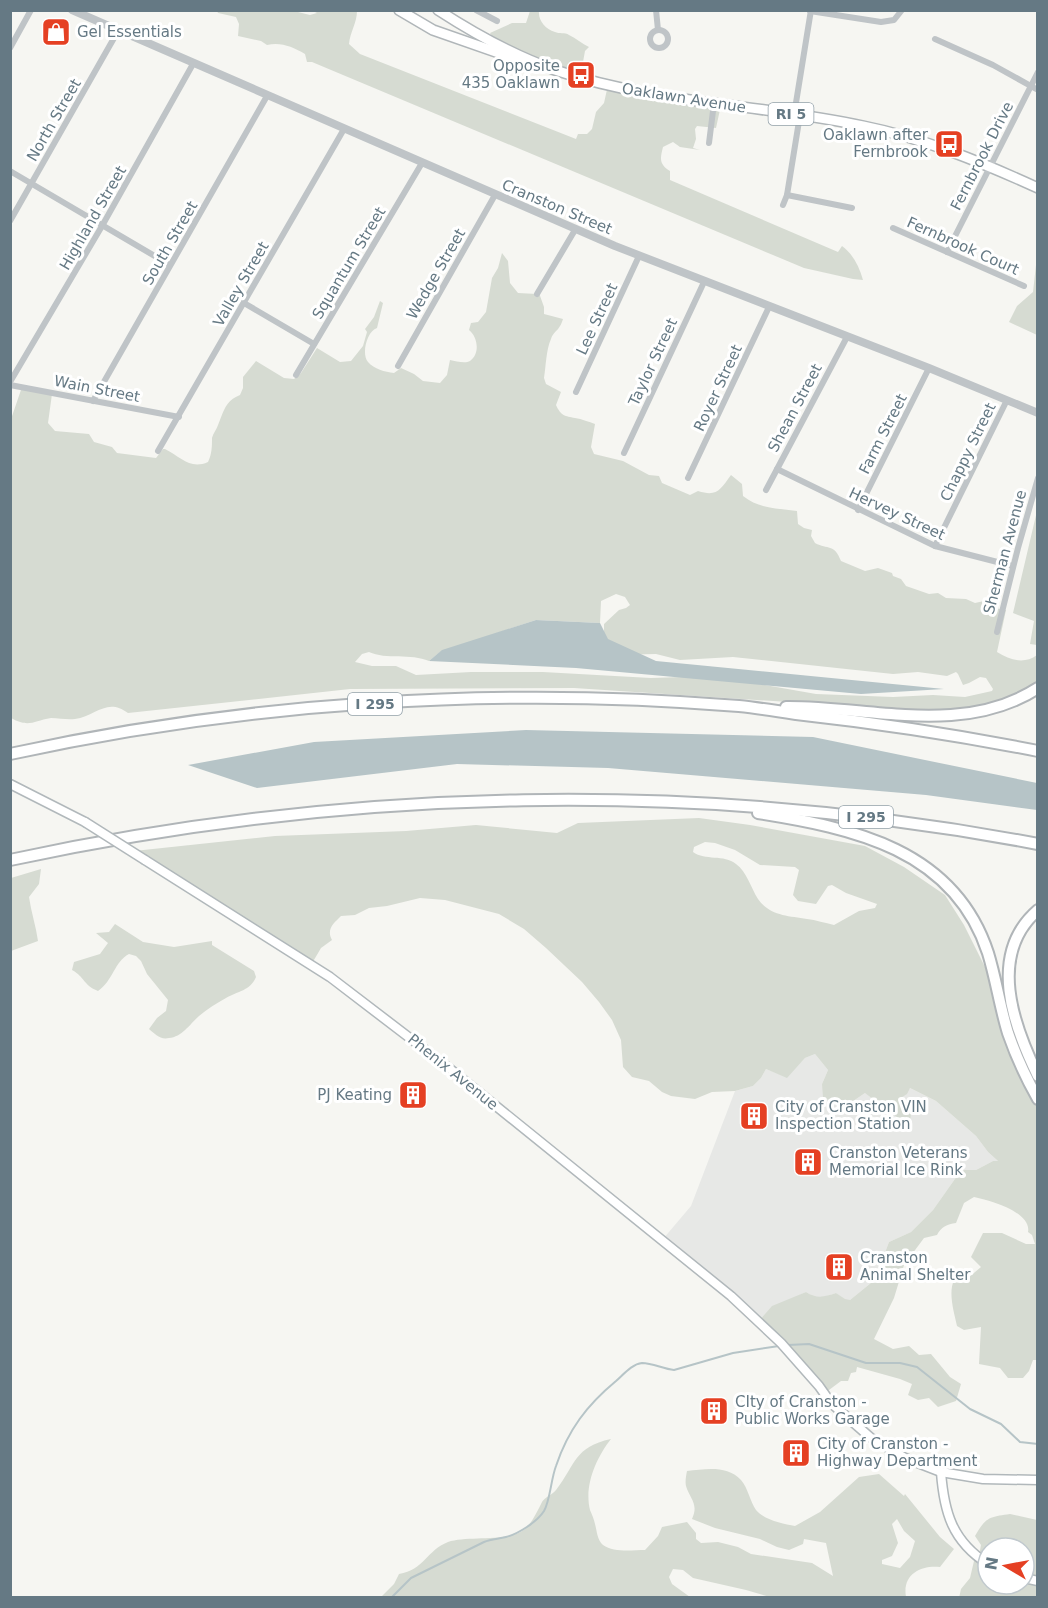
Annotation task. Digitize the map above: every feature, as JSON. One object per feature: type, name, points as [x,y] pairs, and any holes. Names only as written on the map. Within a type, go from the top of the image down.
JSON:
[{"type":"highway","points":[[743,707],[801,706],[854,712],[932,716],[965,715],[1000,707],[1038,688]]},
{"type":"highway","name":"I 295","points":[[10,754],[184,723],[361,704],[461,699],[575,699],[743,707],[919,729],[1038,751]]},
{"type":"highway","name":"I 295","points":[[10,860],[85,844],[177,830],[360,808],[554,799],[692,803],[802,810],[1038,844]]},
{"type":"highway","points":[[692,803],[800,819],[849,831],[902,852],[936,875],[964,907],[983,940],[1008,1031],[1021,1066],[1038,1099]]},
{"type":"highway","points":[[1038,910],[1026,922],[1015,940],[1009,960],[1008,979],[1020,1034],[1038,1076]]},
{"type":"main road","name":"Oaklawn Avenue","points":[[399,10],[433,30],[460,41],[518,60],[538,63]]},
{"type":"main road","name":"Oaklawn Avenue","points":[[438,10],[504,48],[538,63],[606,85],[714,104],[861,125],[953,152],[1038,188]]},
{"type":"main road","name":"Phenix Avenue","points":[[10,784],[85,822],[330,977],[449,1068],[731,1296],[780,1343],[819,1386],[831,1403],[849,1420],[890,1450],[941,1472],[983,1479],[1038,1480]]},
{"type":"main road","points":[[941,1472],[948,1517],[959,1537],[976,1555]]},
{"type":"street","points":[[10,48],[31,10]]},
{"type":"street","name":"Cranston Street","points":[[72,10],[575,230],[1038,413]]},
{"type":"street","points":[[476,10],[497,21]]},
{"type":"street","points":[[656,10],[658,30]]},
{"type":"street","points":[[783,205],[787,195],[810,11],[881,22],[894,20],[902,10]]},
{"type":"street","name":"North Street","points":[[10,221],[118,31]]},
{"type":"street","points":[[935,39],[993,65],[1034,88]]},
{"type":"street","name":"Highland Street","points":[[10,383],[193,64]]},
{"type":"street","name":"Fernbrook Drive","points":[[947,252],[990,166],[1034,88],[1038,72]]},
{"type":"street","name":"South Street","points":[[93,401],[267,96]]},
{"type":"street","points":[[709,143],[714,104]]},
{"type":"street","name":"Valley Street","points":[[158,451],[344,129]]},
{"type":"street","name":"Squantum Street","points":[[296,375],[422,163]]},
{"type":"street","points":[[10,171],[170,265]]},
{"type":"street","name":"Wedge Street","points":[[398,366],[495,195]]},
{"type":"street","points":[[787,195],[852,207]]},
{"type":"street","name":"Fernbrook Court","points":[[893,228],[1024,286]]},
{"type":"street","points":[[537,294],[575,230]]},
{"type":"street","name":"Lee Street","points":[[576,392],[639,256]]},
{"type":"street","name":"Taylor Street","points":[[624,453],[704,282]]},
{"type":"street","points":[[244,303],[314,344]]},
{"type":"street","name":"Royer Street","points":[[688,478],[769,308]]},
{"type":"street","name":"Shean Street","points":[[766,490],[847,337]]},
{"type":"street","name":"Farm Street","points":[[858,510],[929,368]]},
{"type":"street","name":"Wain Street","points":[[10,383],[179,417]]},
{"type":"street","name":"Chappy Street","points":[[935,546],[1007,400]]},
{"type":"street","name":"Hervey Street","points":[[777,469],[935,546],[1013,566]]},
{"type":"street","name":"Sherman Avenue","points":[[997,632],[1038,478]]},
{"type":"shaded area","points":[[217,11],[294,11],[310,15],[317,13],[313,11],[357,11],[349,44],[360,54],[576,139],[578,134],[587,134],[592,129],[596,112],[604,103],[608,85],[721,105],[716,128],[697,126],[695,129],[696,139],[693,148],[700,150],[680,147],[673,142],[663,147],[661,161],[670,171],[670,180],[838,252],[842,246],[855,261],[863,280],[804,268],[312,62],[307,62],[305,54],[291,47],[277,44],[267,45],[261,41],[238,36],[239,24],[236,17]]},
{"type":"shaded area","points":[[530,11],[539,11],[541,21],[548,29],[567,34],[589,47],[585,51],[577,76],[496,43],[490,33],[512,23],[526,23]]},
{"type":"shaded area","points":[[502,253],[508,261],[510,283],[518,293],[539,293],[544,314],[563,319],[549,343],[544,378],[546,384],[561,392],[556,405],[562,413],[595,424],[591,447],[594,454],[623,461],[649,475],[659,476],[662,483],[690,495],[698,491],[714,493],[731,475],[742,484],[743,496],[749,500],[768,507],[797,511],[798,524],[812,530],[811,536],[815,543],[833,549],[841,561],[865,571],[878,568],[892,573],[906,586],[929,594],[938,593],[946,598],[966,599],[975,603],[984,601],[989,607],[1006,610],[997,652],[1007,658],[1018,660],[1028,660],[1037,655],[1037,688],[969,714],[574,688],[350,689],[128,713],[121,709],[108,707],[75,719],[51,718],[31,723],[22,723],[11,718],[10,422],[22,387],[52,394],[48,423],[55,431],[89,434],[94,442],[112,447],[117,453],[156,458],[165,449],[191,464],[202,464],[208,462],[213,436],[226,407],[231,400],[240,395],[243,388],[243,377],[256,361],[284,378],[294,379],[301,373],[317,348],[340,362],[351,361],[363,346],[367,332],[365,329],[374,317],[380,301],[383,303],[377,328],[370,333],[366,343],[365,354],[368,362],[383,371],[394,373],[401,368],[423,381],[440,383],[447,375],[450,360],[468,362],[476,354],[476,340],[469,330],[471,323],[478,322],[486,312],[492,278],[498,268]],"holes":[[[616,594],[625,597],[630,605],[619,610],[604,624],[604,633],[615,655],[656,654],[680,660],[733,657],[893,674],[918,672],[947,676],[956,672],[963,685],[980,677],[986,678],[993,689],[965,697],[816,694],[713,676],[651,678],[543,672],[416,675],[396,666],[372,666],[355,662],[362,654],[369,652],[383,656],[414,657],[429,661],[440,652],[536,620],[600,623],[601,601]]]},
{"type":"shaded area","points":[[1036,265],[1038,266],[1037,335],[1009,322],[1017,306],[1033,292]]},
{"type":"shaded area","points":[[1037,511],[1038,645],[1030,644],[1034,621],[1013,613]]},
{"type":"shaded area","points":[[536,620],[600,623],[608,639],[656,661],[944,689],[861,694],[576,668],[429,661],[442,650]]},
{"type":"shaded area","points":[[526,730],[813,737],[1037,783],[1037,810],[926,795],[608,768],[457,764],[257,788],[188,765],[314,742]]},
{"type":"shaded area","points":[[699,818],[865,846],[904,867],[945,895],[964,925],[985,967],[994,978],[1007,1023],[1037,1095],[1037,1360],[1033,1360],[1029,1371],[1023,1378],[1008,1378],[1000,1368],[979,1364],[981,1327],[964,1330],[957,1326],[952,1303],[952,1285],[954,1280],[968,1278],[981,1267],[971,1257],[983,1233],[1002,1233],[1026,1244],[1035,1244],[1027,1225],[1017,1213],[999,1204],[974,1197],[964,1203],[956,1223],[945,1226],[937,1235],[924,1238],[904,1265],[894,1298],[874,1339],[893,1349],[909,1346],[919,1355],[931,1354],[950,1377],[961,1384],[956,1401],[938,1407],[929,1398],[918,1400],[908,1395],[912,1384],[857,1367],[856,1372],[851,1373],[848,1381],[841,1381],[825,1393],[759,1321],[772,1306],[806,1292],[821,1297],[836,1293],[850,1300],[877,1278],[889,1242],[911,1232],[933,1210],[957,1176],[964,1170],[976,1170],[993,1161],[998,1161],[976,1136],[936,1101],[910,1088],[907,1094],[899,1099],[911,1114],[909,1126],[865,1093],[843,1108],[823,1097],[822,1084],[828,1070],[815,1054],[805,1058],[787,1078],[766,1069],[753,1086],[735,1091],[712,1092],[695,1099],[671,1096],[649,1081],[632,1077],[623,1067],[621,1040],[612,1020],[599,1002],[582,982],[546,948],[524,929],[499,914],[445,900],[420,898],[369,908],[355,915],[341,916],[330,929],[332,940],[321,948],[311,965],[134,851],[275,836],[406,831],[476,825],[557,833],[578,823]],"holes":[[[705,842],[735,850],[760,865],[795,867],[799,870],[793,895],[798,901],[816,904],[828,886],[832,885],[846,893],[877,904],[875,908],[859,911],[834,925],[774,912],[758,899],[746,876],[736,864],[726,859],[698,855],[693,852],[694,847]]]},
{"type":"shaded area","points":[[41,869],[39,884],[29,897],[38,941],[11,951],[11,878]]},
{"type":"shaded area","points":[[115,924],[143,942],[174,947],[212,941],[212,945],[254,971],[256,977],[247,988],[209,1009],[178,1035],[160,1037],[149,1029],[166,1011],[168,1000],[136,956],[129,954],[124,957],[98,991],[72,970],[74,962],[100,954],[108,943],[96,933],[109,932]]},
{"type":"shaded area","points":[[815,1054],[828,1070],[822,1084],[843,1108],[865,1093],[899,1099],[910,1088],[936,1101],[976,1136],[999,1162],[993,1161],[976,1170],[964,1170],[957,1176],[933,1210],[911,1232],[889,1242],[877,1278],[850,1300],[845,1300],[836,1293],[822,1298],[814,1297],[806,1292],[777,1306],[759,1321],[663,1239],[691,1206],[735,1091],[753,1086],[766,1069],[787,1077],[805,1058]]},
{"type":"shaded area","points":[[611,1439],[593,1473],[589,1501],[600,1541],[607,1548],[645,1550],[658,1536],[662,1527],[687,1522],[696,1533],[696,1539],[701,1543],[718,1542],[738,1547],[751,1554],[812,1563],[833,1576],[826,1543],[804,1539],[803,1544],[789,1550],[692,1519],[695,1509],[686,1486],[687,1471],[709,1469],[723,1470],[735,1475],[743,1483],[759,1513],[774,1521],[795,1526],[820,1512],[859,1477],[879,1474],[904,1496],[905,1494],[940,1537],[954,1549],[940,1567],[920,1570],[910,1577],[907,1582],[906,1597],[770,1597],[693,1578],[683,1570],[673,1569],[669,1577],[672,1584],[690,1597],[381,1597],[394,1584],[399,1574],[414,1568],[448,1542],[509,1536],[525,1529],[542,1502],[556,1490],[577,1458],[599,1442]],"holes":[[[897,1519],[904,1531],[915,1541],[910,1557],[900,1568],[882,1564],[882,1560],[892,1556],[898,1543],[892,1524]]]},
{"type":"shaded area","points":[[1010,1514],[1037,1520],[1037,1597],[959,1598],[961,1589],[970,1578],[974,1561],[976,1561],[976,1596],[1036,1596],[1036,1536],[976,1538],[975,1536],[985,1521]]},
{"type":"waterway","points":[[788,1345],[809,1344],[866,1363],[900,1363],[917,1367],[970,1409],[1001,1424],[1020,1442],[1038,1444]]},
{"type":"waterway","points":[[391,1598],[411,1578],[484,1542],[516,1533],[537,1519],[546,1507],[556,1466],[566,1441],[587,1409],[631,1367],[646,1363],[674,1370],[733,1353],[779,1346]]},
{"type":"place","name":"Gel Essentials","points":[[56,32]]},
{"type":"place","name":"Opposite 435 Oaklawn","points":[[581,75]]},
{"type":"place","name":"Oaklawn after Fernbrook","points":[[949,144]]},
{"type":"place","name":"PJ Keating","points":[[413,1095]]},
{"type":"place","name":"City of Cranston VIN Inspection Station","points":[[754,1116]]},
{"type":"place","name":"Cranston Veterans Memorial Ice Rink","points":[[808,1162]]},
{"type":"place","name":"Cranston Animal Shelter","points":[[839,1267]]},
{"type":"place","name":"CIty of Cranston - Public Works Garage","points":[[714,1411]]},
{"type":"place","name":"City of Cranston - Highway Department","points":[[796,1453]]}]
